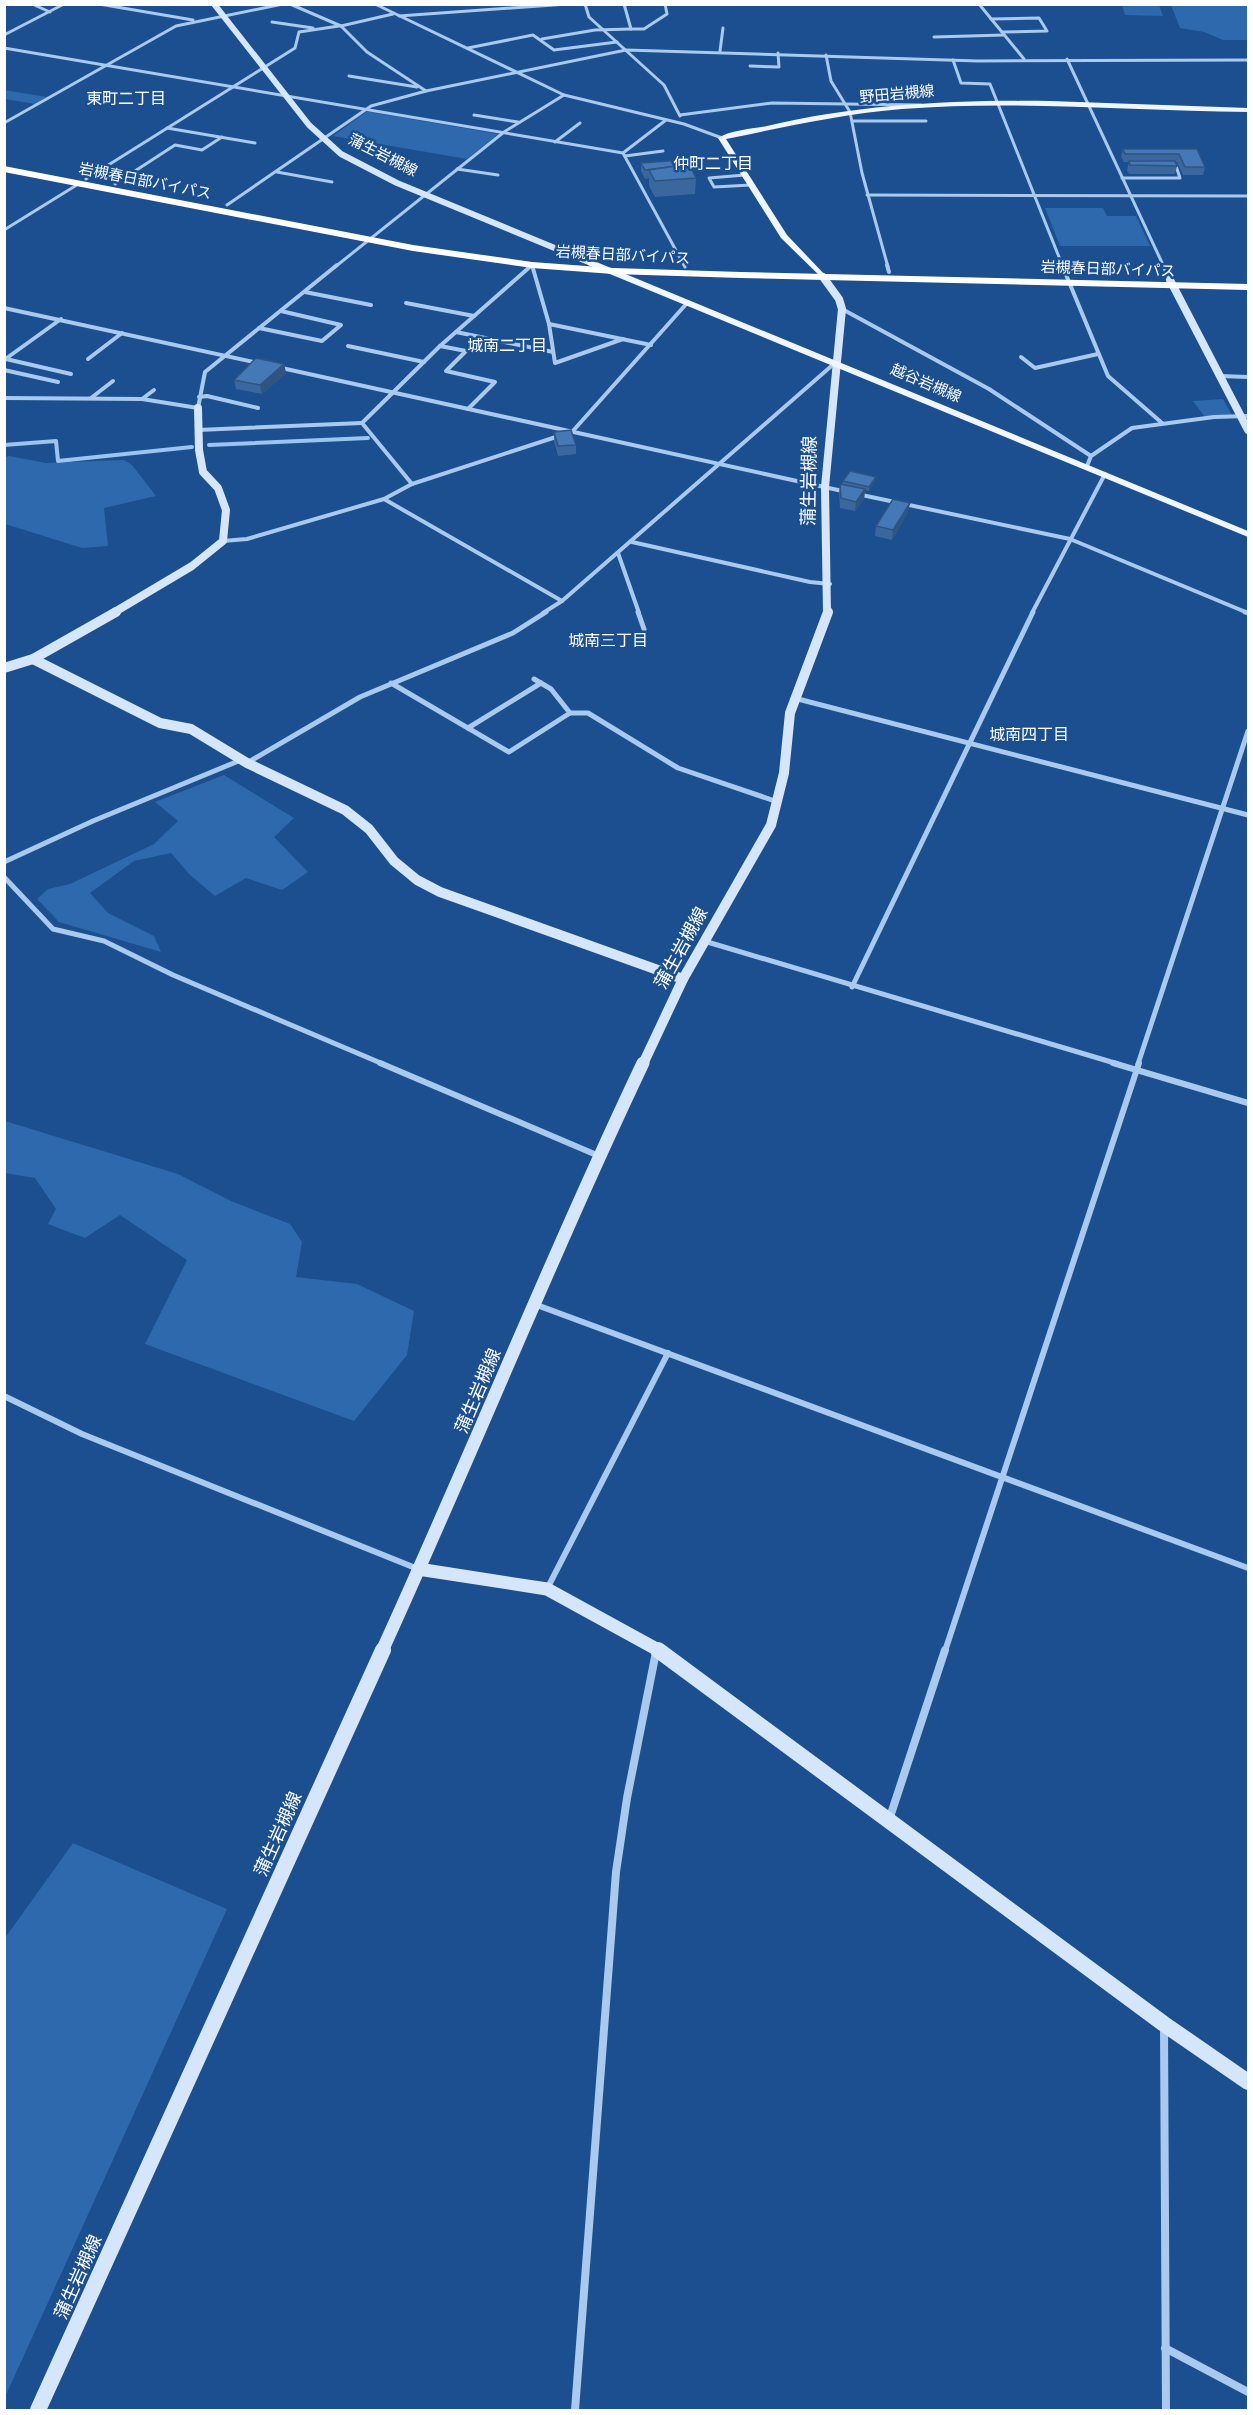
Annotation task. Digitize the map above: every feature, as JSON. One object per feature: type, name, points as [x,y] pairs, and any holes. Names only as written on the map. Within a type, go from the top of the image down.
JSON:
[{"type":"highway","name":"岩槻春日部バイパス","points":[[4,163],[83,181],[468,257],[532,265],[613,271],[1067,280],[1248,288]]},
{"type":"highway","name":"岩槻春日部バイパス","points":[[4,169],[115,184],[227,205],[374,238],[480,252],[591,263],[820,274],[889,272],[1067,280]]},
{"type":"highway","name":"岩槻春日部バイパス","points":[[1172,283],[1248,282]]},
{"type":"main road","name":"蒲生岩槻線","points":[[214,4],[323,140],[358,164],[591,263]]},
{"type":"main road","name":"野田岩槻線","points":[[722,138],[850,112],[921,105],[1086,103],[1248,111]]},
{"type":"main road","points":[[722,138],[784,236],[820,274],[839,299],[842,309]]},
{"type":"main road","name":"越谷岩槻線","points":[[591,263],[1089,461],[1105,474],[1248,534]]},
{"type":"main road","points":[[1172,283],[1220,376],[1244,416],[1248,430]]},
{"type":"main road","name":"蒲生岩槻線","points":[[38,2410],[462,1476],[598,1156],[683,979],[758,852],[778,802],[794,698],[824,626],[830,584],[825,487],[842,309]]},
{"type":"main road","points":[[4,668],[33,659],[192,566],[223,541],[226,529],[226,510],[218,488],[203,472],[198,408]]},
{"type":"main road","points":[[33,659],[160,723],[191,729],[244,761],[355,816],[369,829],[394,861],[417,880],[440,892],[683,979]]},
{"type":"main road","points":[[418,1569],[547,1589],[657,1649],[1164,2024],[1248,2082]]},
{"type":"street","points":[[32,4],[50,12]]},
{"type":"street","points":[[4,35],[64,4]]},
{"type":"street","points":[[99,4],[196,21]]},
{"type":"street","points":[[4,123],[176,26],[283,4]]},
{"type":"street","points":[[291,4],[340,26],[367,52],[426,91]]},
{"type":"street","points":[[375,4],[564,95],[684,124],[722,138]]},
{"type":"street","points":[[399,16],[568,4]]},
{"type":"street","points":[[585,4],[589,17],[664,85],[684,124]]},
{"type":"street","points":[[624,4],[630,29]]},
{"type":"street","points":[[542,39],[603,30],[644,29],[667,14],[664,4]]},
{"type":"street","points":[[979,4],[1024,60]]},
{"type":"street","points":[[5,229],[298,46],[299,32],[394,14]]},
{"type":"street","points":[[934,38],[1047,31],[1039,18],[991,19]]},
{"type":"street","points":[[272,22],[319,29]]},
{"type":"street","points":[[720,51],[723,28]]},
{"type":"street","points":[[466,48],[533,35],[542,39],[554,50],[617,42]]},
{"type":"street","points":[[4,48],[285,94],[624,154],[663,151]]},
{"type":"street","points":[[227,205],[367,109],[426,91],[626,51],[720,51],[953,60],[1248,60]]},
{"type":"street","points":[[750,66],[779,67],[778,53]]},
{"type":"street","points":[[826,55],[831,81],[853,121],[867,195],[889,272]]},
{"type":"street","points":[[953,60],[961,83],[990,84],[1032,195],[1108,376],[1162,423]]},
{"type":"street","points":[[1067,60],[1172,283]]},
{"type":"street","points":[[349,76],[421,87]]},
{"type":"street","points":[[4,398],[141,399],[198,408],[205,372],[504,132],[564,95]]},
{"type":"street","points":[[680,115],[772,103],[911,103],[921,105]]},
{"type":"street","points":[[474,115],[519,122]]},
{"type":"street","points":[[624,154],[666,120]]},
{"type":"street","points":[[853,121],[926,121]]},
{"type":"street","points":[[555,142],[579,123]]},
{"type":"street","points":[[168,128],[255,143]]},
{"type":"street","points":[[115,184],[175,146],[202,150],[222,137]]},
{"type":"street","points":[[624,154],[685,267]]},
{"type":"street","points":[[1116,166],[1128,166]]},
{"type":"street","points":[[1122,178],[1180,178],[1176,166],[1164,166]]},
{"type":"street","points":[[457,169],[498,176]]},
{"type":"street","points":[[277,172],[332,182]]},
{"type":"street","points":[[745,174],[709,178],[714,187],[751,185]]},
{"type":"street","points":[[639,183],[651,182]]},
{"type":"street","points":[[867,195],[1248,195]]},
{"type":"street","points":[[198,430],[290,424],[362,423],[440,346],[532,265],[549,324],[555,363],[623,339]]},
{"type":"street","points":[[305,292],[371,305]]},
{"type":"street","points":[[223,541],[247,538],[384,499],[412,484],[572,431],[688,302]]},
{"type":"street","points":[[406,303],[474,316]]},
{"type":"street","points":[[4,308],[1070,539],[1248,613]]},
{"type":"street","points":[[842,309],[989,389],[1089,461],[1132,428],[1244,416]]},
{"type":"street","points":[[259,328],[322,341],[340,325],[281,311]]},
{"type":"street","points":[[5,360],[61,319]]},
{"type":"street","points":[[549,324],[651,345]]},
{"type":"street","points":[[456,332],[553,352]]},
{"type":"street","points":[[88,359],[122,333]]},
{"type":"street","points":[[348,346],[424,362]]},
{"type":"street","points":[[440,346],[466,351],[446,371],[495,382],[468,409]]},
{"type":"street","points":[[1021,357],[1035,368],[1098,354]]},
{"type":"street","points":[[5,360],[71,374]]},
{"type":"street","points":[[4,862],[93,821],[244,761],[360,697],[513,633],[562,601],[836,362]]},
{"type":"street","points":[[4,370],[58,382]]},
{"type":"street","points":[[1220,376],[1248,376]]},
{"type":"street","points":[[90,398],[113,381]]},
{"type":"street","points":[[141,399],[153,390]]},
{"type":"street","points":[[199,397],[207,396],[258,408]]},
{"type":"street","points":[[362,423],[412,484]]},
{"type":"street","points":[[852,987],[1070,539],[1105,474]]},
{"type":"street","points":[[384,499],[562,601]]},
{"type":"street","points":[[632,542],[810,582],[830,584]]},
{"type":"street","points":[[618,554],[644,629]]},
{"type":"street","points":[[534,679],[551,689],[570,713]]},
{"type":"street","points":[[391,683],[509,752],[570,713],[588,713],[678,768],[778,802]]},
{"type":"street","points":[[468,728],[541,683]]},
{"type":"street","points":[[794,698],[1248,815]]},
{"type":"street","points":[[889,1821],[1248,731]]},
{"type":"street","points":[[4,877],[53,929],[104,941],[173,975],[598,1156]]},
{"type":"street","points":[[704,941],[852,987],[1248,1103]]},
{"type":"street","points":[[534,1304],[1248,1568]]},
{"type":"street","points":[[547,1589],[668,1353]]},
{"type":"street","points":[[4,1396],[82,1434],[418,1569]]},
{"type":"street","points":[[575,2410],[611,1946],[612,1890],[636,1750],[657,1649]]},
{"type":"street","points":[[1164,2024],[1166,2410]]},
{"type":"street","points":[[1165,2348],[1248,2392]]},
{"type":"shaded area","points":[[1122,5],[1159,5],[1163,16],[1125,15]]},
{"type":"shaded area","points":[[1171,5],[1248,5],[1248,40],[1223,40],[1204,32],[1180,28]]},
{"type":"shaded area","points":[[4,90],[47,97],[35,104],[5,99]]},
{"type":"shaded area","points":[[366,112],[498,134],[467,159],[333,136]]},
{"type":"shaded area","points":[[1045,208],[1103,208],[1107,216],[1136,216],[1150,246],[1060,246]]},
{"type":"shaded area","points":[[1223,399],[1232,415],[1205,417],[1193,401]]},
{"type":"shaded area","points":[[5,457],[46,463],[124,460],[132,465],[156,496],[104,508],[108,546],[82,548],[5,524]]},
{"type":"shaded area","points":[[224,775],[294,818],[274,837],[308,872],[282,890],[246,878],[215,896],[190,875],[171,853],[134,861],[90,893],[108,913],[154,936],[161,952],[59,922],[37,899],[48,889],[70,884],[154,844],[178,821],[155,802]]},
{"type":"shaded area","points":[[5,1121],[178,1174],[231,1201],[290,1224],[302,1242],[296,1277],[357,1284],[414,1311],[407,1355],[354,1421],[145,1344],[187,1260],[120,1215],[85,1238],[48,1224],[56,1209],[35,1178],[5,1173]]},
{"type":"shaded area","points":[[73,1843],[227,1909],[5,2397],[5,1938]]},
{"type":"building","points":[[1123,149],[1197,149],[1205,167],[1185,167],[1179,154],[1125,154]]},
{"type":"building","points":[[682,160],[685,165],[645,170],[641,163]]},
{"type":"building","points":[[1129,161],[1175,161],[1177,166],[1130,165]]},
{"type":"building","points":[[689,164],[696,178],[655,181],[649,170]]},
{"type":"building","points":[[256,358],[284,364],[260,385],[234,380]]},
{"type":"building","points":[[571,430],[576,445],[558,446],[554,432]]},
{"type":"building","points":[[850,471],[876,477],[869,487],[843,481]]},
{"type":"building","points":[[840,484],[865,489],[856,502],[841,498]]},
{"type":"building","points":[[893,499],[910,503],[893,530],[876,526]]},
{"type":"waterway","points":[[209,445],[368,438]]},
{"type":"waterway","points":[[4,445],[56,441],[58,461],[192,447]]},
{"type":"district","name":"東町二丁目","points":[[126,98]]},
{"type":"district","name":"仲町二丁目","points":[[713,163]]},
{"type":"district","name":"城南二丁目","points":[[507,345]]},
{"type":"district","name":"城南三丁目","points":[[608,640]]},
{"type":"district","name":"城南四丁目","points":[[1029,734]]}]
